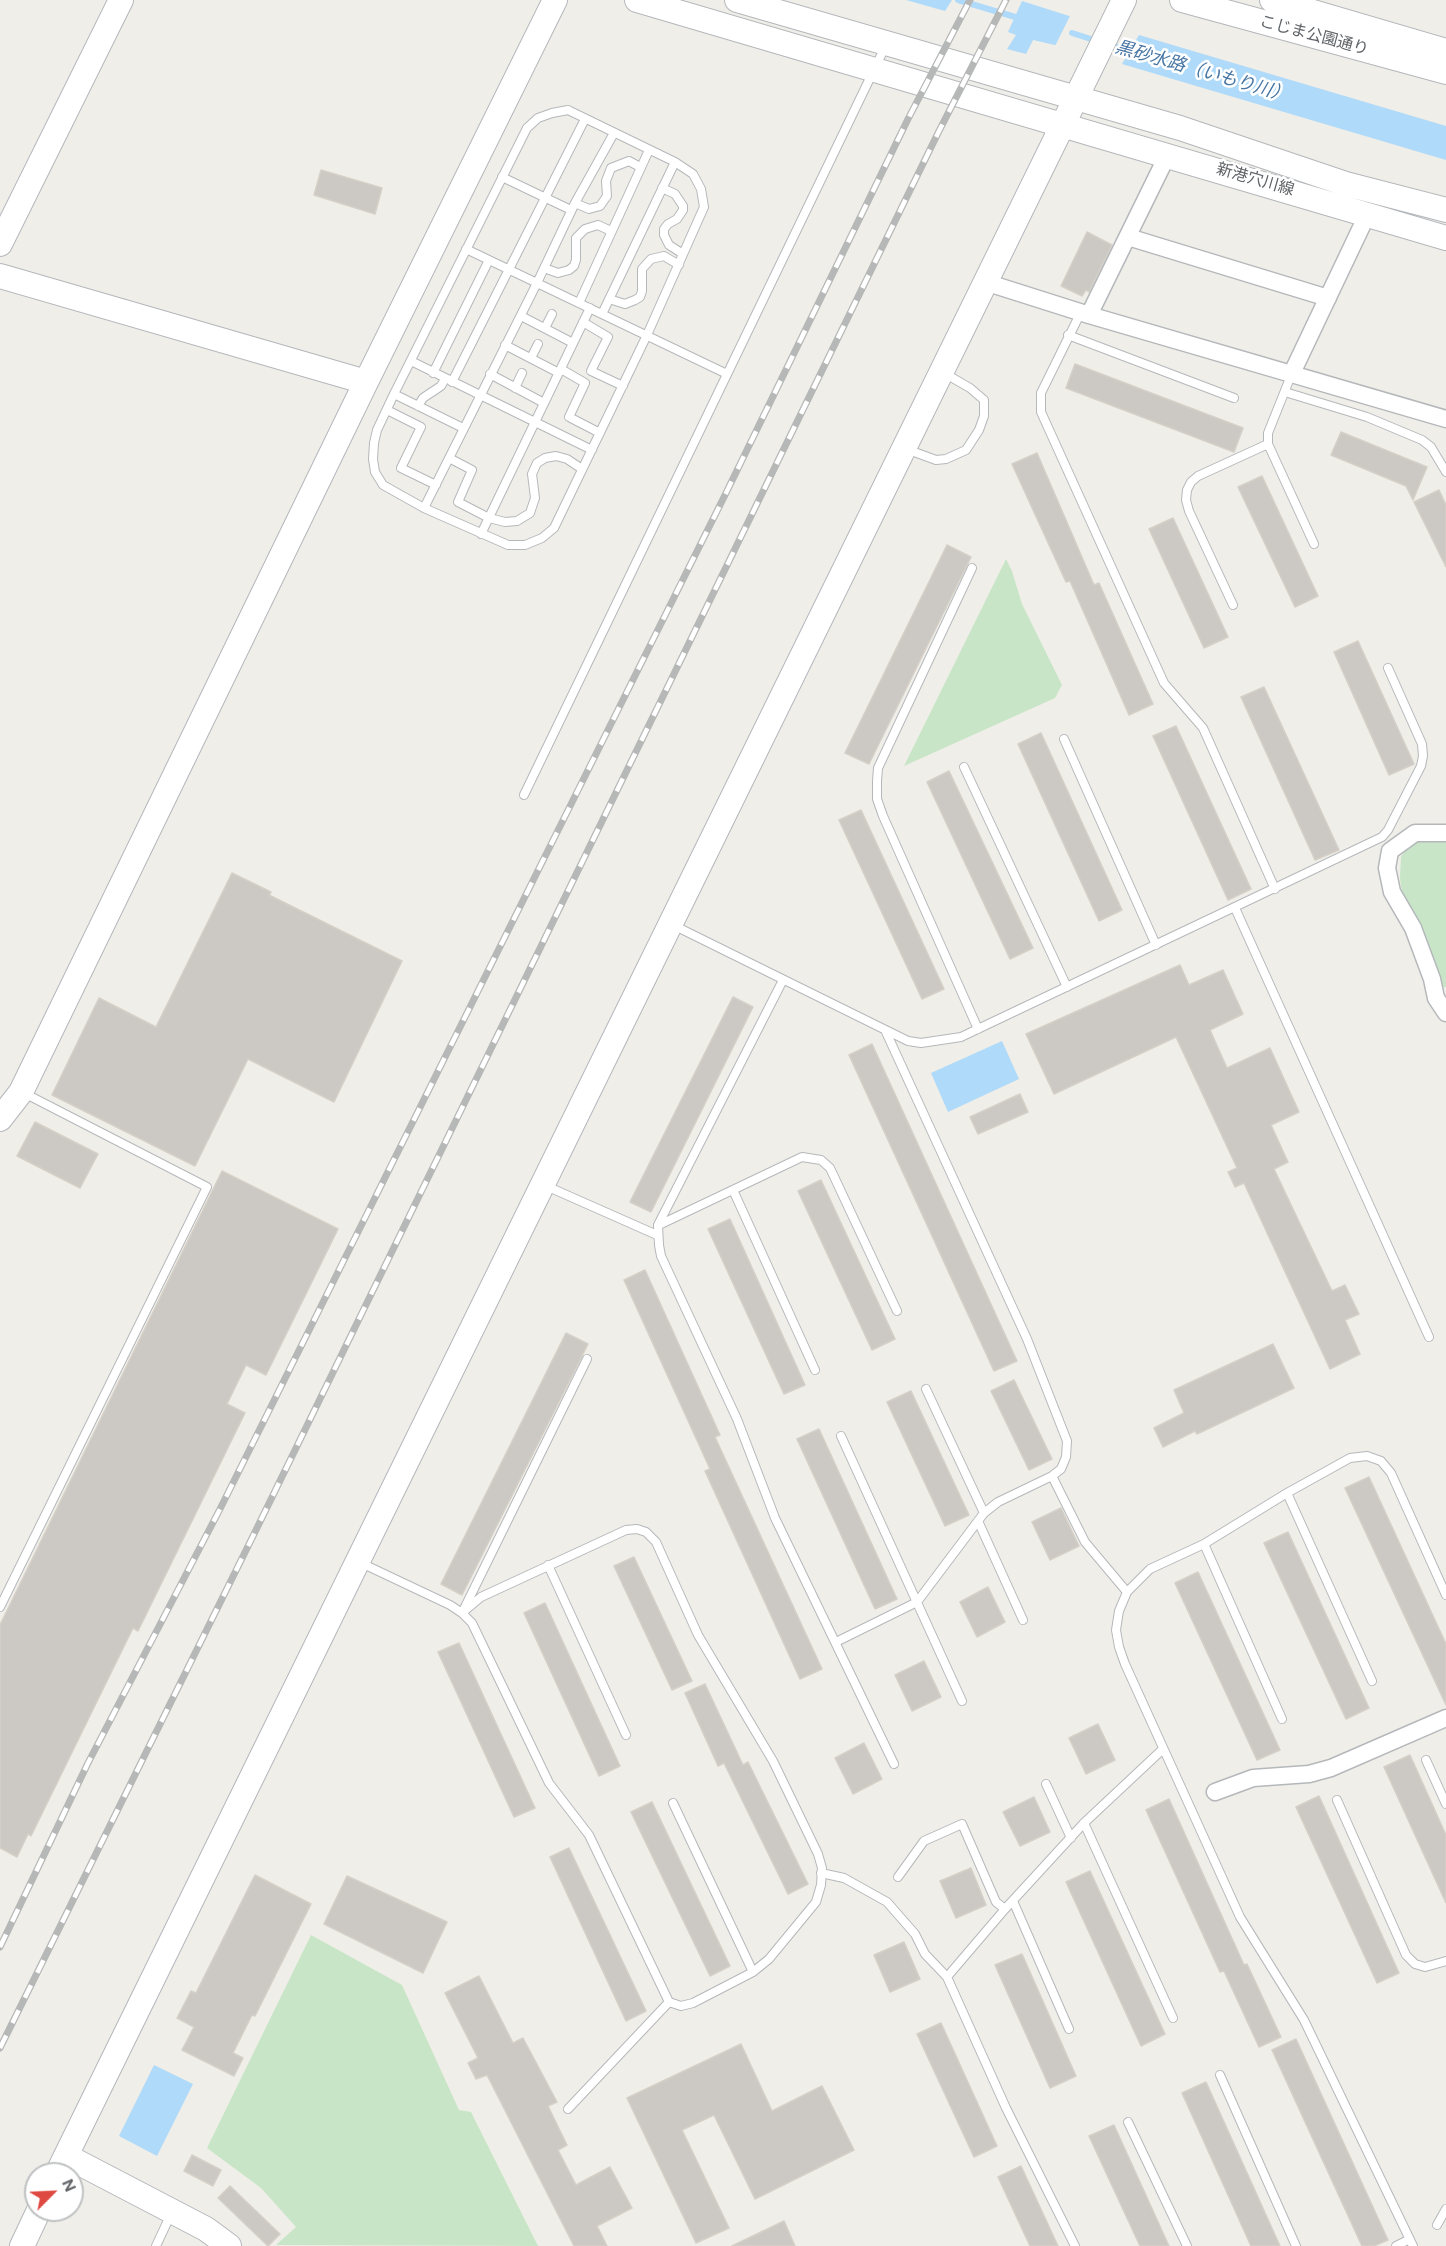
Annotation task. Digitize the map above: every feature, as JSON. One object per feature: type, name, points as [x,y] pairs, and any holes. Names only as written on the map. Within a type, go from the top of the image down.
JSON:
[{"type":"street","points":[[0,244],[121,0]]},
{"type":"street","points":[[0,1119],[21,1092],[366,382],[555,0]]},
{"type":"street","name":"新港穴川線","points":[[637,0],[1168,154],[1446,238]]},
{"type":"street","name":"新港穴川線","points":[[737,0],[1180,128],[1346,184],[1446,210]]},
{"type":"street","points":[[62,2162],[1124,0]]},
{"type":"street","name":"こじま公園通り","points":[[1182,0],[1446,72]]},
{"type":"street","name":"こじま公園通り","points":[[1272,0],[1446,51]]},
{"type":"street","points":[[1085,313],[1128,237],[1168,154]]},
{"type":"street","points":[[1346,184],[1366,180],[1446,197]]},
{"type":"street","points":[[1292,373],[1368,213],[1392,235],[1446,252]]},
{"type":"street","points":[[1128,237],[1328,298]]},
{"type":"street","points":[[0,276],[366,382]]},
{"type":"street","points":[[985,282],[1446,419]]},
{"type":"street","points":[[1446,833],[1415,833],[1390,852],[1387,868],[1392,892],[1413,928],[1432,979],[1436,998],[1446,1013]]},
{"type":"street","points":[[1215,1792],[1253,1778],[1310,1774],[1331,1768],[1446,1718]]},
{"type":"street","points":[[84,2175],[172,2211],[206,2229],[230,2246]]},
{"type":"street","points":[[22,2246],[33,2222]]},
{"type":"lane","points":[[524,795],[887,44]]},
{"type":"lane","points":[[568,111],[585,119],[675,162],[693,174],[701,189],[704,207],[647,335],[554,528],[542,538],[525,545],[508,545],[424,508],[383,485],[375,472],[374,443],[394,394],[527,128],[538,118],[552,113],[568,111]]},
{"type":"lane","points":[[418,406],[423,398],[449,380],[509,269],[585,119]]},
{"type":"lane","points":[[424,508],[573,207],[614,133]]},
{"type":"lane","points":[[579,303],[649,150]]},
{"type":"lane","points":[[502,177],[545,198],[573,207],[590,209],[605,202],[606,181],[611,168],[628,161],[640,167]]},
{"type":"lane","points":[[602,314],[675,162]]},
{"type":"lane","points":[[662,188],[675,194],[683,206],[681,215],[664,229],[669,245],[683,254]]},
{"type":"lane","points":[[544,268],[558,273],[574,266],[576,238],[585,229],[597,225],[611,231]]},
{"type":"lane","points":[[466,249],[727,374]]},
{"type":"lane","points":[[609,299],[625,304],[640,297],[642,269],[651,259],[664,256],[679,264]]},
{"type":"lane","points":[[433,373],[489,260]]},
{"type":"lane","points":[[481,534],[590,308]]},
{"type":"lane","points":[[1085,313],[1068,335],[1041,393],[1041,412],[1164,683],[1203,728],[1275,889]]},
{"type":"lane","points":[[545,328],[552,314]]},
{"type":"lane","points":[[520,316],[573,343]]},
{"type":"lane","points":[[583,322],[608,337],[591,371],[623,386]]},
{"type":"lane","points":[[1068,335],[1234,398]]},
{"type":"lane","points":[[531,358],[538,344]]},
{"type":"lane","points":[[505,345],[585,383],[569,417],[600,433]]},
{"type":"lane","points":[[411,361],[592,450]]},
{"type":"lane","points":[[904,448],[936,460],[946,459],[966,450],[979,430],[984,416],[984,400],[970,388],[941,371]]},
{"type":"lane","points":[[515,388],[522,373]]},
{"type":"lane","points":[[1292,373],[1268,433],[1268,444],[1314,544]]},
{"type":"lane","points":[[490,374],[544,403]]},
{"type":"lane","points":[[1285,392],[1367,417],[1422,440],[1431,447],[1446,472]]},
{"type":"lane","points":[[394,394],[463,428]]},
{"type":"lane","points":[[387,410],[420,427],[401,468],[436,484]]},
{"type":"lane","points":[[1233,605],[1189,511],[1186,500],[1187,490],[1198,476],[1268,444]]},
{"type":"lane","points":[[449,458],[472,470],[458,502],[489,518],[505,522],[517,521],[530,513],[534,498],[532,474],[537,463],[545,458],[556,456],[567,459],[582,469]]},
{"type":"lane","points":[[972,568],[878,768],[877,799],[978,1029]]},
{"type":"lane","points":[[671,924],[908,1041],[921,1043],[961,1037],[1382,837],[1388,831],[1421,766],[1423,756],[1422,744],[1388,668]]},
{"type":"lane","points":[[1064,739],[1156,945]]},
{"type":"lane","points":[[964,767],[1066,987]]},
{"type":"lane","points":[[1235,908],[1430,1337]]},
{"type":"lane","points":[[783,980],[658,1230],[661,1256],[737,1419],[775,1518],[894,1764]]},
{"type":"lane","points":[[836,1642],[917,1602],[984,1513],[998,1502],[1053,1476],[1061,1468],[1066,1457],[1067,1441],[1027,1340],[886,1032]]},
{"type":"lane","points":[[0,1607],[207,1187],[21,1092]]},
{"type":"lane","points":[[543,1185],[658,1230],[802,1157],[821,1160],[830,1168],[897,1311]]},
{"type":"lane","points":[[733,1190],[814,1370]]},
{"type":"lane","points":[[462,1613],[587,1359]]},
{"type":"lane","points":[[926,1389],[984,1513]]},
{"type":"lane","points":[[841,1436],[962,1701]]},
{"type":"lane","points":[[1396,2246],[1411,2243],[1304,2020],[1240,1917],[1163,1749],[1119,1647],[1116,1630],[1119,1611],[1127,1592],[1150,1569],[1204,1544],[1287,1493],[1350,1458],[1367,1456],[1381,1461],[1391,1473],[1446,1595]]},
{"type":"lane","points":[[1053,1476],[1085,1542],[1127,1592]]},
{"type":"lane","points":[[1287,1493],[1372,1681]]},
{"type":"lane","points":[[978,1521],[1023,1620]]},
{"type":"lane","points":[[358,1561],[462,1613],[476,1630],[549,1782],[589,1835],[669,2002],[681,2006],[693,2003],[753,1972],[769,1959],[816,1902],[821,1885],[818,1854],[773,1761],[698,1635],[656,1542],[646,1532],[637,1529],[626,1530],[481,1597],[462,1613]]},
{"type":"lane","points":[[1204,1544],[1282,1719]]},
{"type":"lane","points":[[548,1565],[626,1735]]},
{"type":"lane","points":[[947,1977],[1005,1909],[1084,1823],[1163,1749]]},
{"type":"lane","points":[[1426,1760],[1446,1804]]},
{"type":"lane","points":[[1046,1784],[1071,1838]]},
{"type":"lane","points":[[1337,1800],[1406,1955],[1415,1964],[1425,1967],[1446,1961]]},
{"type":"lane","points":[[673,1803],[753,1972]]},
{"type":"lane","points":[[1084,1823],[1173,2018]]},
{"type":"lane","points":[[898,1877],[924,1841],[962,1824],[996,1902],[1005,1909]]},
{"type":"lane","points":[[821,1873],[844,1878],[887,1902],[915,1934],[925,1954],[947,1977],[1006,2108],[1075,2246]]},
{"type":"lane","points":[[1013,1901],[1069,2029]]},
{"type":"lane","points":[[568,2109],[669,2002]]},
{"type":"lane","points":[[1220,2075],[1296,2246]]},
{"type":"lane","points":[[1128,2122],[1187,2246]]},
{"type":"lane","points":[[1437,2226],[1446,2209]]},
{"type":"lane","points":[[156,2246],[172,2211]]},
{"type":"green space","points":[[1006,559],[1022,604],[1062,685],[1055,698],[904,766]]},
{"type":"green space","points":[[1417,838],[1446,839],[1446,987],[1441,987],[1403,902],[1400,878],[1401,857],[1409,844]]},
{"type":"green space","points":[[311,1935],[402,1985],[459,2110],[471,2112],[538,2246],[276,2245],[296,2227],[261,2188],[207,2148]]},
{"type":"water","points":[[906,0],[952,0],[945,11]]},
{"type":"water","points":[[1022,1],[1085,21],[1072,49],[1033,40],[1026,54],[1007,49],[1016,35],[1008,32]]},
{"type":"water","points":[[1139,35],[1446,126],[1446,160],[1122,64]]},
{"type":"water","points":[[1002,1041],[1019,1079],[948,1112],[931,1073]]},
{"type":"water","points":[[154,2065],[193,2084],[157,2156],[119,2136]]},
{"type":"pier","points":[[1071,14],[1088,21],[1074,51],[1054,48]]},
{"type":"building","points":[[321,170],[382,188],[375,214],[314,195]]},
{"type":"building","points":[[1087,232],[1112,245],[1089,292],[1086,290],[1082,296],[1061,286]]},
{"type":"building","points":[[1075,364],[1243,428],[1234,452],[1066,388]]},
{"type":"building","points":[[1341,432],[1427,467],[1413,500],[1406,486],[1331,455]]},
{"type":"building","points":[[1037,453],[1094,585],[1099,583],[1153,704],[1129,715],[1070,581],[1066,582],[1012,464]]},
{"type":"building","points":[[1262,476],[1318,596],[1295,607],[1238,487]]},
{"type":"building","points":[[1439,490],[1446,505],[1446,567],[1414,502]]},
{"type":"building","points":[[1173,518],[1228,637],[1204,648],[1149,529]]},
{"type":"building","points":[[947,545],[971,557],[869,764],[845,753]]},
{"type":"building","points":[[1358,641],[1414,764],[1389,775],[1334,652]]},
{"type":"building","points":[[1264,687],[1339,850],[1315,860],[1241,697]]},
{"type":"building","points":[[1176,726],[1251,889],[1228,900],[1153,736]]},
{"type":"building","points":[[1041,733],[1122,910],[1099,921],[1018,744]]},
{"type":"building","points":[[949,771],[1033,948],[1010,959],[927,782]]},
{"type":"building","points":[[861,810],[944,989],[922,999],[839,820]]},
{"type":"building","points":[[232,873],[271,892],[269,895],[402,961],[334,1102],[248,1059],[195,1166],[52,1095],[99,998],[156,1027]]},
{"type":"building","points":[[1180,965],[1189,985],[1223,970],[1243,1014],[1210,1030],[1227,1068],[1270,1048],[1299,1112],[1271,1125],[1288,1162],[1274,1169],[1332,1291],[1345,1285],[1359,1314],[1345,1320],[1360,1354],[1330,1369],[1244,1183],[1235,1187],[1228,1172],[1237,1168],[1176,1037],[1054,1094],[1026,1034]]},
{"type":"building","points":[[733,997],[753,1007],[651,1212],[630,1202]]},
{"type":"building","points":[[872,1044],[1017,1361],[994,1371],[849,1055]]},
{"type":"building","points":[[1020,1094],[1028,1112],[978,1134],[970,1117]]},
{"type":"building","points":[[35,1122],[98,1154],[80,1188],[17,1156]]},
{"type":"building","points":[[222,1171],[338,1229],[266,1375],[246,1365],[227,1404],[245,1413],[138,1631],[133,1628],[31,1836],[28,1834],[17,1857],[0,1848],[0,1625]]},
{"type":"building","points":[[821,1180],[895,1339],[872,1350],[798,1191]]},
{"type":"building","points":[[730,1219],[805,1385],[784,1394],[708,1229]]},
{"type":"building","points":[[645,1270],[720,1435],[715,1437],[822,1669],[800,1679],[705,1471],[710,1469],[624,1280]]},
{"type":"building","points":[[566,1333],[588,1344],[462,1595],[441,1584]]},
{"type":"building","points":[[1273,1344],[1294,1388],[1197,1434],[1195,1431],[1163,1447],[1154,1428],[1184,1413],[1174,1390]]},
{"type":"building","points":[[1014,1380],[1052,1459],[1029,1470],[991,1391]]},
{"type":"building","points":[[911,1391],[969,1515],[945,1526],[887,1402]]},
{"type":"building","points":[[819,1429],[897,1599],[875,1609],[797,1439]]},
{"type":"building","points":[[1369,1477],[1446,1644],[1446,1705],[1345,1488]]},
{"type":"building","points":[[1061,1508],[1079,1546],[1050,1560],[1032,1522]]},
{"type":"building","points":[[1288,1532],[1369,1708],[1346,1719],[1264,1543]]},
{"type":"building","points":[[634,1557],[692,1681],[672,1690],[614,1566]]},
{"type":"building","points":[[1198,1572],[1280,1750],[1257,1760],[1175,1583]]},
{"type":"building","points":[[988,1587],[1005,1622],[977,1637],[960,1602]]},
{"type":"building","points":[[545,1603],[620,1766],[599,1776],[524,1613]]},
{"type":"building","points":[[459,1643],[535,1808],[514,1817],[438,1652]]},
{"type":"building","points":[[924,1661],[941,1697],[912,1711],[895,1675]]},
{"type":"building","points":[[705,1684],[743,1765],[748,1762],[808,1884],[788,1894],[724,1763],[718,1766],[685,1693]]},
{"type":"building","points":[[1098,1724],[1115,1760],[1086,1774],[1069,1738]]},
{"type":"building","points":[[864,1743],[882,1779],[853,1794],[835,1758]]},
{"type":"building","points":[[1410,1755],[1446,1835],[1446,1903],[1384,1767]]},
{"type":"building","points":[[1319,1796],[1399,1973],[1377,1983],[1296,1807]]},
{"type":"building","points":[[1034,1797],[1050,1832],[1020,1846],[1003,1812]]},
{"type":"building","points":[[1169,1799],[1244,1965],[1247,1964],[1281,2037],[1259,2047],[1224,1971],[1220,1972],[1146,1810]]},
{"type":"building","points":[[652,1802],[730,1966],[710,1976],[631,1812]]},
{"type":"building","points":[[569,1848],[646,2011],[626,2021],[550,1857]]},
{"type":"building","points":[[971,1868],[986,1905],[956,1918],[940,1881]]},
{"type":"building","points":[[1090,1871],[1165,2034],[1141,2046],[1066,1882]]},
{"type":"building","points":[[255,1875],[311,1904],[255,2016],[252,2015],[233,2053],[243,2058],[234,2076],[182,2050],[194,2027],[177,2018],[191,1991],[196,1993]]},
{"type":"building","points":[[347,1876],[447,1922],[423,1973],[324,1924]]},
{"type":"building","points":[[904,1942],[920,1979],[890,1992],[874,1955]]},
{"type":"building","points":[[1022,1954],[1076,2076],[1050,2088],[995,1965]]},
{"type":"building","points":[[479,1976],[513,2043],[523,2038],[557,2102],[548,2106],[567,2145],[558,2150],[576,2185],[610,2167],[632,2208],[597,2226],[607,2246],[574,2246],[487,2075],[476,2079],[468,2063],[478,2058],[445,1993]]},
{"type":"building","points":[[941,2023],[997,2146],[974,2157],[917,2034]]},
{"type":"building","points":[[1296,2039],[1388,2240],[1374,2246],[1362,2246],[1272,2050]]},
{"type":"building","points":[[741,2044],[772,2111],[822,2086],[854,2150],[755,2199],[714,2115],[682,2130],[729,2228],[696,2243],[627,2098]]},
{"type":"building","points":[[1206,2082],[1280,2246],[1251,2246],[1182,2093]]},
{"type":"building","points":[[1114,2125],[1169,2246],[1140,2246],[1089,2136]]},
{"type":"building","points":[[192,2155],[221,2170],[213,2186],[184,2171]]},
{"type":"building","points":[[1021,2166],[1058,2246],[1030,2246],[998,2177]]},
{"type":"building","points":[[230,2186],[280,2234],[268,2246],[218,2198]]},
{"type":"building","points":[[784,2221],[795,2246],[732,2246]]},
{"type":"waterway","name":"黒砂水路（いもり川）","points":[[958,0],[1022,19]]},
{"type":"waterway","name":"黒砂水路（いもり川）","points":[[1072,33],[1097,41]]},
{"type":"waterway","name":"黒砂水路（いもり川）","points":[[1107,44],[1137,53]]},
{"type":"railway","points":[[0,1947],[88,1763],[220,1509],[726,493],[908,119],[970,0]]},
{"type":"railway","points":[[0,2048],[256,1530],[939,131],[1006,0]]}]
